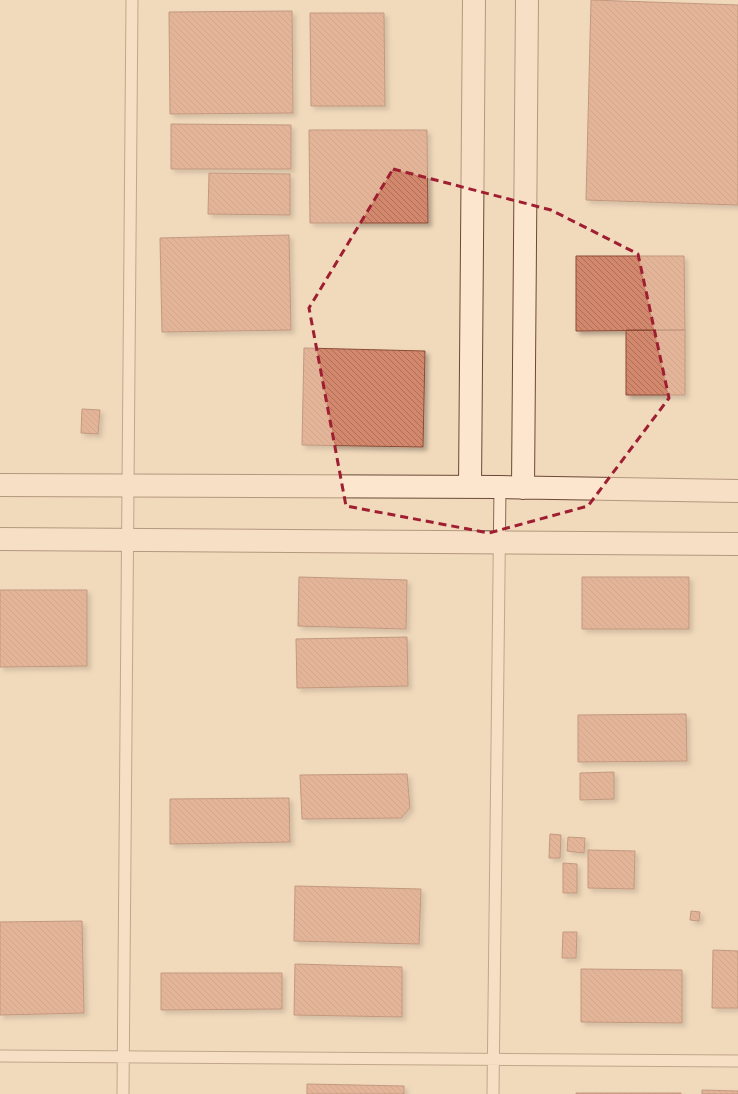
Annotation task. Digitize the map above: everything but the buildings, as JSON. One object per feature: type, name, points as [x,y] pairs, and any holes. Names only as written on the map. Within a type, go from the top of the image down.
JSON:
[{"type":"street","points":[[470,487],[474,0]]},
{"type":"street","points":[[523,488],[527,0]]},
{"type":"street","points":[[0,485],[500,487],[738,491]]},
{"type":"street","points":[[0,539],[738,544]]},
{"type":"lane","points":[[123,1094],[132,0]]},
{"type":"lane","points":[[493,1094],[500,487]]},
{"type":"lane","points":[[0,1056],[738,1062]]},
{"type":"highlighted area","points":[[393,169],[551,210],[638,254],[669,398],[588,506],[489,533],[346,506],[309,308]]}]
